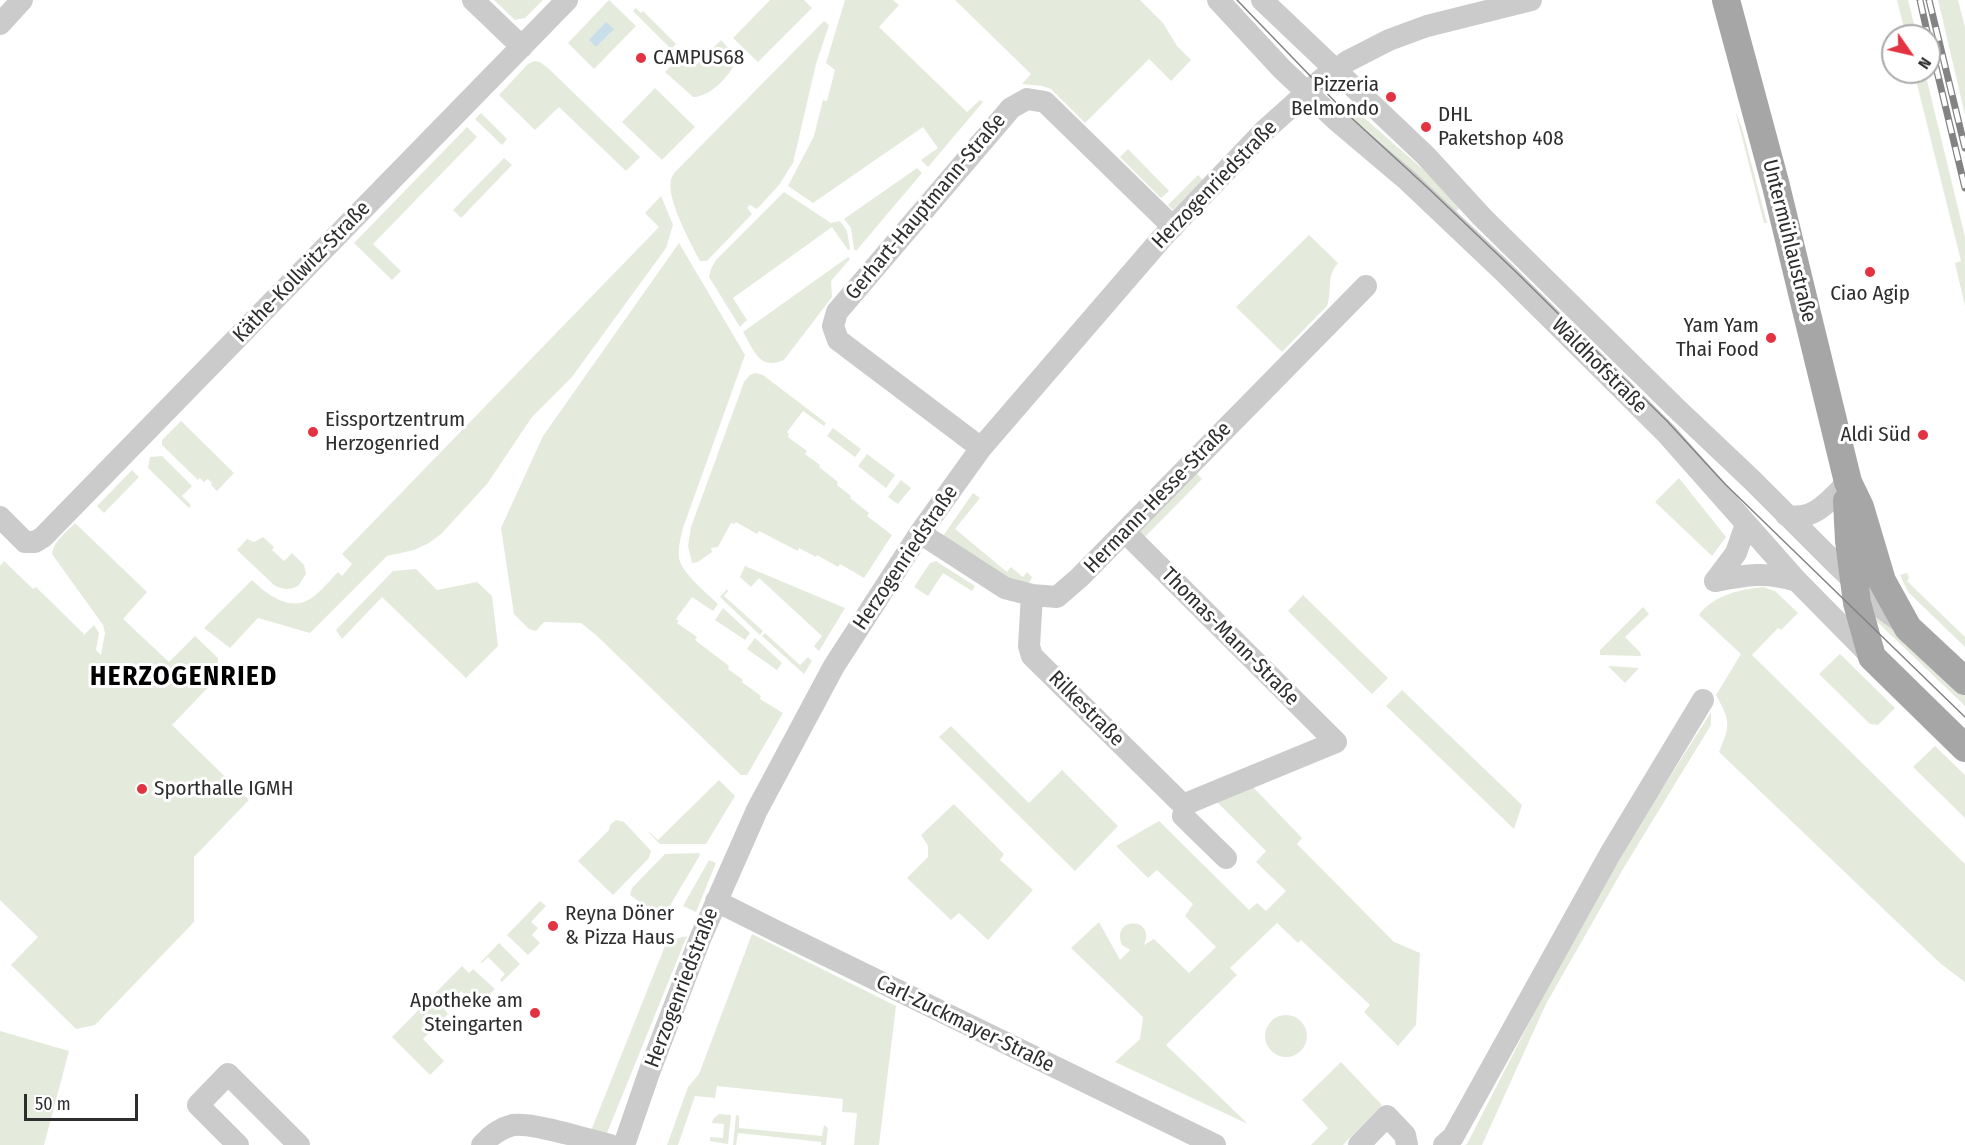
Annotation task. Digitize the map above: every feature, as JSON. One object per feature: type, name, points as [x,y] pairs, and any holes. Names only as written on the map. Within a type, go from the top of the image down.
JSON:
[{"type":"main road","name":"Untermühlaustraße","points":[[1726,0],[1776,186],[1848,482],[1860,507],[1882,581],[1908,628]]},
{"type":"main road","name":"Untermühlaustraße","points":[[1848,482],[1847,509],[1854,582],[1859,615],[1872,657]]},
{"type":"main road","name":"Waldhofstraße","points":[[1908,628],[1965,681]]},
{"type":"main road","name":"Waldhofstraße","points":[[1872,657],[1965,748]]},
{"type":"street","points":[[473,0],[522,47]]},
{"type":"street","name":"Käthe-Kollwitz-Straße","points":[[0,518],[25,542],[35,542],[43,537],[567,0]]},
{"type":"street","name":"Waldhofstraße","points":[[1218,0],[1282,69],[1335,119],[1406,179],[1503,271],[1684,453],[1797,581],[1872,657]]},
{"type":"street","name":"Waldhofstraße","points":[[1262,0],[1426,156],[1537,272],[1854,582],[1908,628]]},
{"type":"street","name":"Herzogenriedstraße","points":[[624,1145],[650,1070],[716,901],[757,810],[820,691],[866,615],[920,532],[981,448],[1173,227],[1264,131],[1335,68],[1389,40],[1427,26],[1501,3],[1531,0]]},
{"type":"street","points":[[0,24],[19,1]]},
{"type":"street","name":"Gerhart-Hauptmann-Straße","points":[[981,448],[838,340],[833,326],[837,312],[1011,108],[1027,99],[1045,102],[1173,227]]},
{"type":"street","name":"Hermann-Hesse-Straße","points":[[920,532],[1005,588],[1032,595],[1057,597],[1125,532],[1366,286]]},
{"type":"street","points":[[1684,453],[1687,443],[1695,439],[1721,450]]},
{"type":"street","points":[[1786,515],[1802,517],[1814,513],[1848,482]]},
{"type":"street","points":[[1746,524],[1737,553],[1715,581],[1754,574],[1780,575],[1797,581]]},
{"type":"street","name":"Thomas-Mann-Straße","points":[[1125,532],[1336,742],[1183,811]]},
{"type":"street","name":"Rilkestraße","points":[[1032,595],[1029,646],[1032,656],[1226,858]]},
{"type":"street","points":[[1444,1145],[1454,1137],[1610,854],[1703,700]]},
{"type":"street","name":"Carl-Zuckmayer-Straße","points":[[716,901],[1215,1145]]},
{"type":"street","points":[[238,1145],[198,1105],[228,1074],[288,1141]]},
{"type":"street","points":[[1359,1145],[1387,1116],[1405,1135],[1408,1145]]},
{"type":"street","points":[[482,1145],[502,1129],[516,1125],[610,1145]]},
{"type":"green space","points":[[494,0],[543,0],[525,18],[515,20]]},
{"type":"green space","points":[[609,0],[636,26],[594,69],[568,43]]},
{"type":"green space","points":[[770,0],[804,0],[812,8],[758,62],[733,38]]},
{"type":"green space","points":[[845,0],[893,0],[899,5],[879,27],[967,112],[980,100],[983,102],[928,167],[921,160],[938,148],[923,127],[813,203],[788,186],[814,136],[823,100],[827,101],[835,70],[826,63]]},
{"type":"green space","points":[[955,0],[1140,0],[1163,23],[1177,46],[1191,60],[1171,81],[1149,59],[1085,123],[1051,89],[1022,84],[1031,74]]},
{"type":"green space","points":[[1897,0],[1908,0],[1914,24],[1903,24]]},
{"type":"green space","points":[[1938,0],[1958,0],[1965,27],[1965,115]]},
{"type":"green space","points":[[636,8],[641,13],[643,11],[676,44],[671,49],[633,11]]},
{"type":"green space","points":[[824,21],[829,25],[816,64],[793,163],[779,185],[757,209],[750,205],[747,208],[752,214],[707,261],[700,261],[672,198],[670,188],[672,176]]},
{"type":"green space","points":[[721,40],[735,55],[735,61],[727,76],[707,93],[693,97],[665,72],[685,52],[697,64]]},
{"type":"green space","points":[[534,61],[540,62],[549,69],[640,157],[626,171],[559,107],[535,130],[499,95],[528,64]]},
{"type":"green space","points":[[1917,84],[1928,84],[1965,237],[1965,306],[1955,263],[1961,261]]},
{"type":"green space","points":[[655,88],[695,127],[662,160],[622,122]]},
{"type":"green space","points":[[1353,108],[1442,186],[1461,206],[1453,215],[1341,119]]},
{"type":"green space","points":[[1735,110],[1742,128],[1767,223],[1764,223]]},
{"type":"green space","points":[[481,113],[507,139],[502,145],[475,119]]},
{"type":"green space","points":[[467,127],[477,137],[373,244],[401,271],[392,280],[354,243]]},
{"type":"green space","points":[[1128,149],[1169,191],[1161,198],[1120,157]]},
{"type":"green space","points":[[504,158],[512,165],[461,218],[453,210]]},
{"type":"green space","points":[[917,168],[922,173],[856,251],[851,228],[844,219]]},
{"type":"green space","points":[[1198,175],[1203,180],[1173,210],[1168,205]]},
{"type":"green space","points":[[784,192],[831,223],[840,221],[847,231],[850,249],[848,250],[832,227],[733,298],[747,320],[740,327],[709,277],[711,269],[716,260]]},
{"type":"green space","points":[[661,196],[673,225],[666,248],[572,377],[532,417],[487,484],[441,534],[414,550],[387,556],[310,633],[258,618],[230,648],[204,628],[252,580],[271,596],[294,603],[310,599],[338,572],[342,576],[352,564],[342,554],[659,227],[645,213]]},
{"type":"green space","points":[[1309,235],[1338,263],[1330,279],[1327,306],[1282,352],[1236,307]]},
{"type":"green space","points":[[679,243],[745,355],[683,528],[679,546],[679,557],[684,569],[718,604],[713,611],[692,597],[676,619],[679,621],[677,623],[697,637],[695,640],[729,666],[728,669],[761,696],[760,699],[783,713],[747,775],[741,775],[581,623],[544,622],[536,631],[529,629],[514,614],[501,528],[543,436]]},
{"type":"green space","points":[[848,257],[850,259],[831,281],[832,297],[784,360],[769,363],[758,357],[743,332]]},
{"type":"green space","points":[[755,373],[763,375],[826,423],[824,426],[803,411],[787,432],[788,437],[807,451],[805,454],[820,465],[819,467],[838,482],[837,485],[851,496],[850,498],[869,513],[867,516],[892,535],[864,578],[840,564],[838,567],[817,555],[816,557],[799,548],[798,551],[759,531],[757,534],[736,522],[731,523],[718,547],[711,548],[712,552],[698,562],[692,563],[688,546],[691,527],[744,382]]},
{"type":"green space","points":[[181,421],[234,473],[217,491],[208,479],[204,482],[200,478],[198,480],[162,445],[162,440]]},
{"type":"green space","points":[[833,428],[861,449],[855,457],[827,436]]},
{"type":"green space","points":[[867,454],[895,475],[886,488],[858,466]]},
{"type":"green space","points":[[162,456],[192,486],[182,496],[191,505],[189,508],[148,468],[150,457]]},
{"type":"green space","points":[[132,470],[139,477],[104,513],[97,506]]},
{"type":"green space","points":[[1194,471],[1202,479],[1140,542],[1132,534]]},
{"type":"green space","points":[[1679,478],[1726,537],[1712,556],[1655,502]]},
{"type":"green space","points":[[901,480],[911,488],[898,504],[888,497]]},
{"type":"green space","points":[[973,493],[980,498],[955,529],[1007,572],[1011,567],[1023,577],[1027,572],[1032,577],[1029,583],[1009,579],[943,536]]},
{"type":"green space","points":[[75,523],[147,592],[123,619],[169,662],[195,636],[218,658],[218,677],[172,725],[249,800],[194,857],[194,922],[95,1025],[76,1029],[11,965],[38,937],[0,900],[0,566],[4,561],[33,589],[36,587],[84,634],[82,637],[94,625],[99,633],[96,650],[101,655],[105,633],[103,625],[52,554],[57,541]]},
{"type":"green space","points":[[263,537],[284,561],[292,553],[304,565],[306,574],[298,586],[286,589],[274,585],[237,550],[247,539],[254,542]]},
{"type":"green space","points":[[936,561],[975,586],[972,591],[943,573],[928,596],[914,587],[930,563]]},
{"type":"green space","points":[[745,566],[845,608],[819,651],[814,646],[822,636],[759,578],[751,587],[740,577]]},
{"type":"green space","points":[[416,569],[437,590],[477,582],[492,596],[498,646],[466,678],[382,597],[342,639],[336,630],[393,571]]},
{"type":"green space","points":[[1907,573],[1909,578],[1907,581],[1965,637],[1965,647],[1908,592],[1900,575]]},
{"type":"green space","points":[[1763,587],[1775,591],[1798,613],[1781,630],[1778,628],[1752,655],[1965,864],[1965,982],[1941,964],[1719,752],[1726,735],[1727,723],[1716,695],[1741,654],[1699,615],[1719,598]]},
{"type":"green space","points":[[727,589],[724,596],[763,631],[760,635],[720,597]]},
{"type":"green space","points":[[1303,595],[1388,678],[1372,694],[1288,611]]},
{"type":"green space","points":[[1868,603],[1965,695],[1965,706],[1868,613]]},
{"type":"green space","points":[[1643,607],[1649,614],[1625,637],[1640,652],[1641,656],[1600,655],[1600,650]]},
{"type":"green space","points":[[723,608],[750,633],[745,640],[715,620]]},
{"type":"green space","points":[[765,633],[800,665],[808,657],[812,661],[804,674],[762,636]]},
{"type":"green space","points":[[755,638],[782,663],[777,670],[747,649]]},
{"type":"green space","points":[[1840,654],[1895,708],[1878,725],[1870,724],[1819,674]]},
{"type":"green space","points":[[1608,666],[1639,668],[1625,683]]},
{"type":"green space","points":[[1402,690],[1522,805],[1514,829],[1386,706]]},
{"type":"green space","points":[[1711,712],[1711,725],[1623,869],[1546,1004],[1482,1145],[1465,1145],[1572,939],[1638,827]]},
{"type":"green space","points":[[951,726],[1029,803],[1062,770],[1118,826],[1075,871],[939,737]]},
{"type":"green space","points":[[1935,746],[1965,775],[1965,818],[1913,767]]},
{"type":"green space","points":[[719,780],[735,796],[706,844],[660,844],[649,833],[648,831],[658,840]]},
{"type":"green space","points":[[1252,786],[1302,838],[1297,844],[1394,942],[1420,953],[1416,1025],[1398,1046],[1364,1012],[1370,1005],[1301,940],[1298,943],[1277,923],[1230,968],[1237,975],[1166,1045],[1248,1124],[1115,1062],[1140,1039],[1143,1017],[1071,948],[1099,922],[1120,960],[1130,950],[1122,945],[1120,936],[1122,929],[1127,925],[1140,925],[1146,936],[1144,945],[1154,939],[1189,973],[1216,947],[1185,916],[1193,904],[1157,870],[1148,878],[1116,846],[1159,821],[1249,910],[1257,903],[1266,911],[1286,891],[1256,862],[1266,851],[1217,802]]},
{"type":"green space","points":[[954,804],[1004,854],[1000,860],[1033,890],[988,940],[959,913],[951,920],[907,878],[928,857],[928,846],[921,835]]},
{"type":"green space","points":[[616,820],[624,822],[651,851],[649,858],[613,895],[578,861]]},
{"type":"green space","points":[[699,853],[700,855],[665,914],[657,915],[630,895],[632,888],[665,854]]},
{"type":"green space","points":[[709,860],[716,863],[696,912],[683,906]]},
{"type":"green space","points":[[540,901],[546,906],[531,922],[538,928],[532,935],[540,943],[528,955],[507,935]]},
{"type":"green space","points":[[752,934],[896,1006],[879,1145],[854,1145],[857,1113],[842,1112],[843,1099],[717,1086],[715,1098],[695,1096],[678,1145],[667,1145],[688,1087],[699,1074]]},
{"type":"green space","points":[[687,936],[605,1138],[590,1133],[667,941]]},
{"type":"green space","points":[[499,943],[520,964],[502,982],[500,980],[505,974],[488,957],[481,962]]},
{"type":"green space","points":[[462,966],[469,973],[473,969],[495,989],[476,1005],[461,991],[444,1009],[448,1014],[423,1039],[444,1061],[430,1075],[392,1037]]},
{"type":"green space","points":[[1286,1015],[1301,1021],[1307,1036],[1301,1051],[1286,1057],[1271,1051],[1265,1036],[1271,1021]]},
{"type":"green space","points":[[0,1031],[69,1051],[44,1145],[0,1145]]},
{"type":"green space","points":[[1341,1062],[1382,1105],[1343,1145],[1311,1145],[1328,1128],[1302,1100]]},
{"type":"green space","points":[[719,1114],[731,1115],[728,1144],[710,1141],[710,1137],[723,1138],[724,1124],[712,1123]]},
{"type":"green space","points":[[736,1115],[739,1116],[739,1128],[822,1136],[824,1125],[828,1128],[826,1145],[821,1145],[821,1142],[738,1133],[736,1145],[733,1145]]},
{"type":"water","points":[[606,22],[614,29],[596,47],[589,40]]},
{"type":"tram line","points":[[1237,0],[1344,111],[1515,271],[1667,421],[1725,484],[1965,717]]},
{"type":"railway","points":[[1920,0],[1925,24]]},
{"type":"railway","points":[[1929,0],[1965,148]]},
{"type":"railway","points":[[1940,84],[1965,188]]},
{"type":"place","name":"CAMPUS68","points":[[641,58]]},
{"type":"place","name":"Pizzeria Belmondo","points":[[1391,97]]},
{"type":"place","name":"DHL Paketshop 408","points":[[1426,127]]},
{"type":"place","name":"Ciao Agip","points":[[1870,272]]},
{"type":"place","name":"Yam Yam Thai Food","points":[[1771,338]]},
{"type":"place","name":"Eissportzentrum Herzogenried","points":[[313,432]]},
{"type":"place","name":"Aldi Süd","points":[[1923,435]]},
{"type":"place","name":"Sporthalle IGMH","points":[[142,789]]},
{"type":"place","name":"Reyna Döner & Pizza Haus","points":[[553,926]]},
{"type":"place","name":"Apotheke am Steingarten","points":[[535,1013]]},
{"type":"district","name":"HERZOGENRIED","points":[[184,677]]}]
